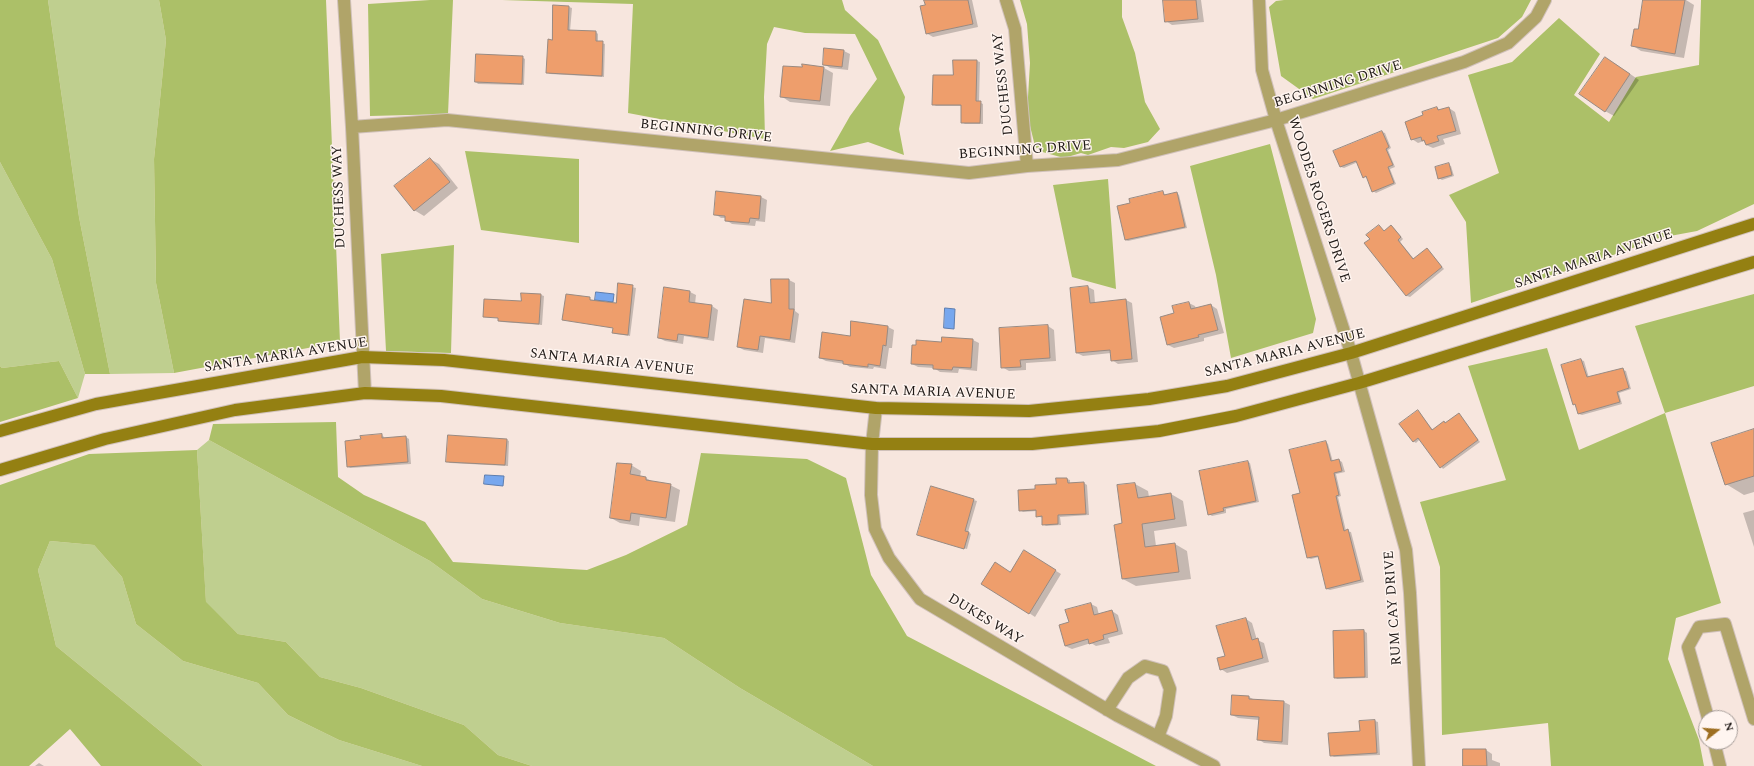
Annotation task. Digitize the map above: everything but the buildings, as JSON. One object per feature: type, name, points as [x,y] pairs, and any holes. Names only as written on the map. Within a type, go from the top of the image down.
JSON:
[{"type":"street","name":"DUCHESS WAY","points":[[344,0],[352,127],[365,393]]},
{"type":"street","name":"DUCHESS WAY","points":[[1006,0],[1015,29],[1027,166]]},
{"type":"street","name":"WOODES ROGERS DRIVE","points":[[1259,0],[1262,70],[1276,120],[1359,382]]},
{"type":"street","name":"BEGINNING DRIVE","points":[[352,127],[447,120],[969,173],[1027,166],[1118,160],[1276,120],[1464,62],[1508,43],[1536,17],[1545,0]]},
{"type":"street","name":"SANTA MARIA AVENUE","points":[[0,432],[96,404],[362,356],[444,360],[876,408],[1029,411],[1149,399],[1227,386],[1351,354],[1754,224]]},
{"type":"street","points":[[0,470],[105,439],[235,410],[365,393],[441,396],[872,444],[1032,444],[1159,431],[1236,416],[1359,382],[1754,262]]},
{"type":"street","name":"RUM CAY DRIVE","points":[[1359,382],[1406,550],[1410,592],[1419,766]]},
{"type":"street","name":"DUKES WAY","points":[[876,408],[872,444],[871,495],[875,528],[889,558],[920,599],[1107,710],[1214,766]]},
{"type":"street","points":[[1706,710],[1688,647],[1699,627],[1725,624],[1754,719]]},
{"type":"street","points":[[1107,710],[1128,678],[1145,666],[1163,671],[1170,689],[1166,716],[1158,737]]},
{"type":"street","points":[[1716,750],[1720,766]]},
{"type":"green space","points":[[0,0],[48,0],[79,217],[110,374],[85,374],[52,259],[0,162]]},
{"type":"green space","points":[[48,0],[159,0],[166,40],[154,159],[156,283],[174,373],[110,374],[79,217]]},
{"type":"green space","points":[[159,0],[326,0],[340,342],[174,373],[156,283],[154,159],[166,40]]},
{"type":"green space","points":[[453,0],[448,114],[370,116],[368,4]]},
{"type":"green space","points":[[502,0],[842,0],[845,10],[878,40],[905,97],[899,129],[904,155],[868,142],[830,151],[850,116],[877,79],[855,34],[805,33],[774,27],[767,44],[764,97],[765,139],[628,113],[633,4]]},
{"type":"green space","points":[[1020,0],[1122,0],[1122,17],[1135,53],[1145,102],[1160,129],[1148,142],[1124,148],[1111,147],[1088,155],[1081,153],[1064,158],[1039,151],[1035,146],[1027,114],[1030,63],[1027,24]]},
{"type":"green space","points":[[1531,0],[1522,17],[1498,38],[1313,99],[1281,76],[1269,7],[1276,1]]},
{"type":"green space","points":[[1701,0],[1754,0],[1754,204],[1697,231],[1659,238],[1471,303],[1466,222],[1449,195],[1499,173],[1468,75],[1512,62],[1559,18],[1600,54],[1574,95],[1609,122],[1636,77],[1699,65]]},
{"type":"green space","points":[[1270,144],[1316,319],[1313,333],[1231,358],[1216,275],[1190,166]]},
{"type":"green space","points":[[465,151],[579,159],[579,243],[481,230]]},
{"type":"green space","points":[[0,162],[52,259],[85,374],[78,398],[59,361],[2,368],[0,366]]},
{"type":"green space","points":[[1108,179],[1116,289],[1072,277],[1053,185]]},
{"type":"green space","points":[[454,245],[451,353],[386,351],[381,254]]},
{"type":"green space","points":[[1754,294],[1754,386],[1665,413],[1635,326]]},
{"type":"green space","points":[[1547,348],[1579,450],[1665,413],[1721,603],[1676,618],[1668,659],[1698,737],[1698,750],[1701,750],[1704,766],[1551,766],[1548,723],[1442,735],[1440,567],[1420,502],[1506,480],[1468,366]]},
{"type":"green space","points":[[59,361],[78,398],[0,422],[0,366],[2,368]]},
{"type":"green space","points":[[336,422],[338,477],[364,495],[425,522],[453,562],[587,570],[626,555],[687,525],[701,453],[807,459],[846,478],[871,575],[907,636],[1156,766],[873,766],[740,688],[664,638],[560,623],[482,599],[430,561],[209,440],[213,424]]},
{"type":"green space","points":[[209,440],[430,561],[482,599],[560,623],[664,638],[740,688],[873,766],[532,766],[498,755],[464,725],[361,688],[320,677],[286,642],[238,634],[206,603],[197,450]]},
{"type":"green space","points":[[197,450],[206,602],[238,634],[286,642],[320,677],[361,688],[464,725],[498,755],[532,766],[422,766],[339,740],[288,715],[258,683],[183,661],[136,624],[122,577],[94,545],[50,541],[38,570],[56,646],[203,766],[101,766],[70,729],[29,766],[0,766],[0,485],[89,454]]},
{"type":"green space","points":[[50,541],[94,545],[122,577],[136,624],[183,661],[258,683],[288,715],[339,740],[422,766],[203,766],[56,646],[38,570]]},
{"type":"water","points":[[596,292],[614,294],[613,302],[595,300]]},
{"type":"water","points":[[945,308],[955,309],[954,329],[944,328]]},
{"type":"water","points":[[485,475],[504,476],[503,486],[484,484]]}]
